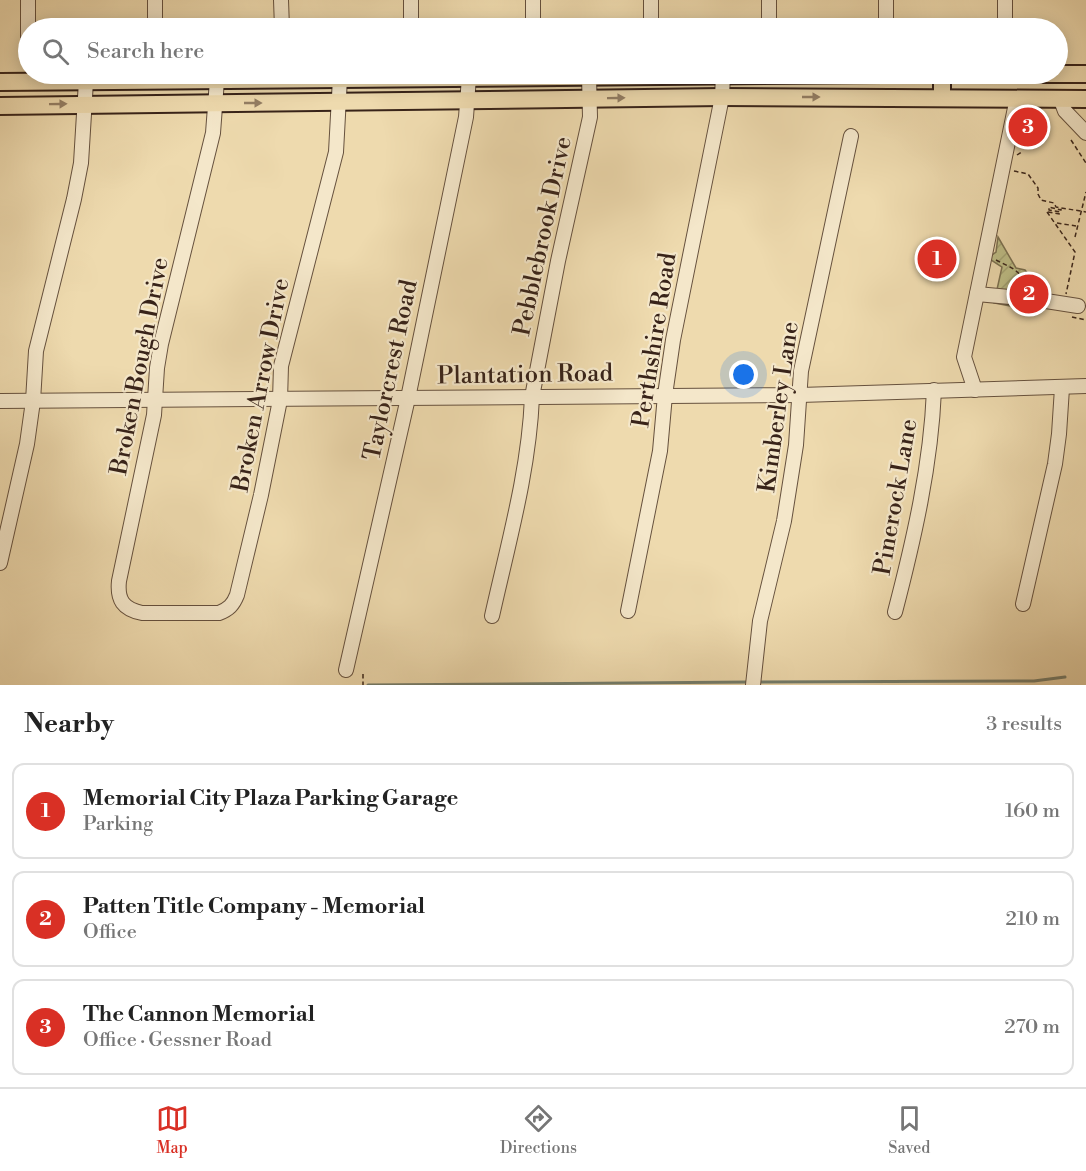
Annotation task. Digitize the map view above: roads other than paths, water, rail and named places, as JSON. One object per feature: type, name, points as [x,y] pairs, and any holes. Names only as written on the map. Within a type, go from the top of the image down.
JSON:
[{"type":"main road","points":[[1068,74],[1086,74]]},
{"type":"main road","points":[[0,82],[18,82]]},
{"type":"main road","points":[[942,84],[942,98]]},
{"type":"main road","points":[[0,106],[722,97],[1086,99]]},
{"type":"street","points":[[28,0],[28,18]]},
{"type":"street","points":[[155,0],[155,18]]},
{"type":"street","points":[[281,0],[282,18]]},
{"type":"street","points":[[411,0],[411,18]]},
{"type":"street","points":[[533,0],[533,18]]},
{"type":"street","points":[[651,0],[651,18]]},
{"type":"street","points":[[769,0],[769,18]]},
{"type":"street","points":[[886,0],[886,18]]},
{"type":"street","points":[[1005,0],[1005,18]]},
{"type":"street","points":[[0,563],[27,444],[33,401],[36,351],[81,163],[86,84]]},
{"type":"street","name":"Broken Bough Drive","points":[[176,614],[142,613],[130,610],[122,604],[118,594],[156,401],[157,368],[161,344],[213,133],[217,84]]},
{"type":"street","name":"Broken Arrow Drive","points":[[176,614],[219,613],[228,610],[234,603],[261,495],[280,400],[281,366],[336,152],[340,84]]},
{"type":"street","points":[[410,84],[410,101]]},
{"type":"street","name":"Taylorcrest Road","points":[[346,670],[408,398],[468,101],[469,84]]},
{"type":"street","points":[[533,84],[533,100]]},
{"type":"street","name":"Pebblebrook Drive","points":[[492,616],[521,485],[532,397],[558,261],[590,117],[589,84]]},
{"type":"street","name":"Perthshire Road","points":[[628,611],[660,451],[673,340],[722,97],[723,84]]},
{"type":"street","points":[[975,390],[964,357],[1017,98]]},
{"type":"street","points":[[1060,98],[1065,111],[1086,133]]},
{"type":"street","name":"Kimberley Lane","points":[[753,679],[760,621],[780,539],[796,445],[801,371],[851,136]]},
{"type":"street","points":[[977,294],[1026,298],[1078,306]]},
{"type":"street","name":"Plantation Road","points":[[0,401],[800,395],[1086,386]]},
{"type":"street","points":[[1023,604],[1055,464],[1062,388]]},
{"type":"street","name":"Pinerock Lane","points":[[895,612],[918,515],[930,441],[934,390]]},
{"type":"waterway","points":[[757,682],[1034,681],[1065,677]]},
{"type":"waterway","points":[[368,685],[750,682]]},
{"type":"place","name":"The Cannon Memorial","points":[[1028,127]]},
{"type":"place","name":"Memorial City Plaza Parking Garage","points":[[937,259]]},
{"type":"place","name":"Patten Title Company - Memorial","points":[[1029,294]]}]
